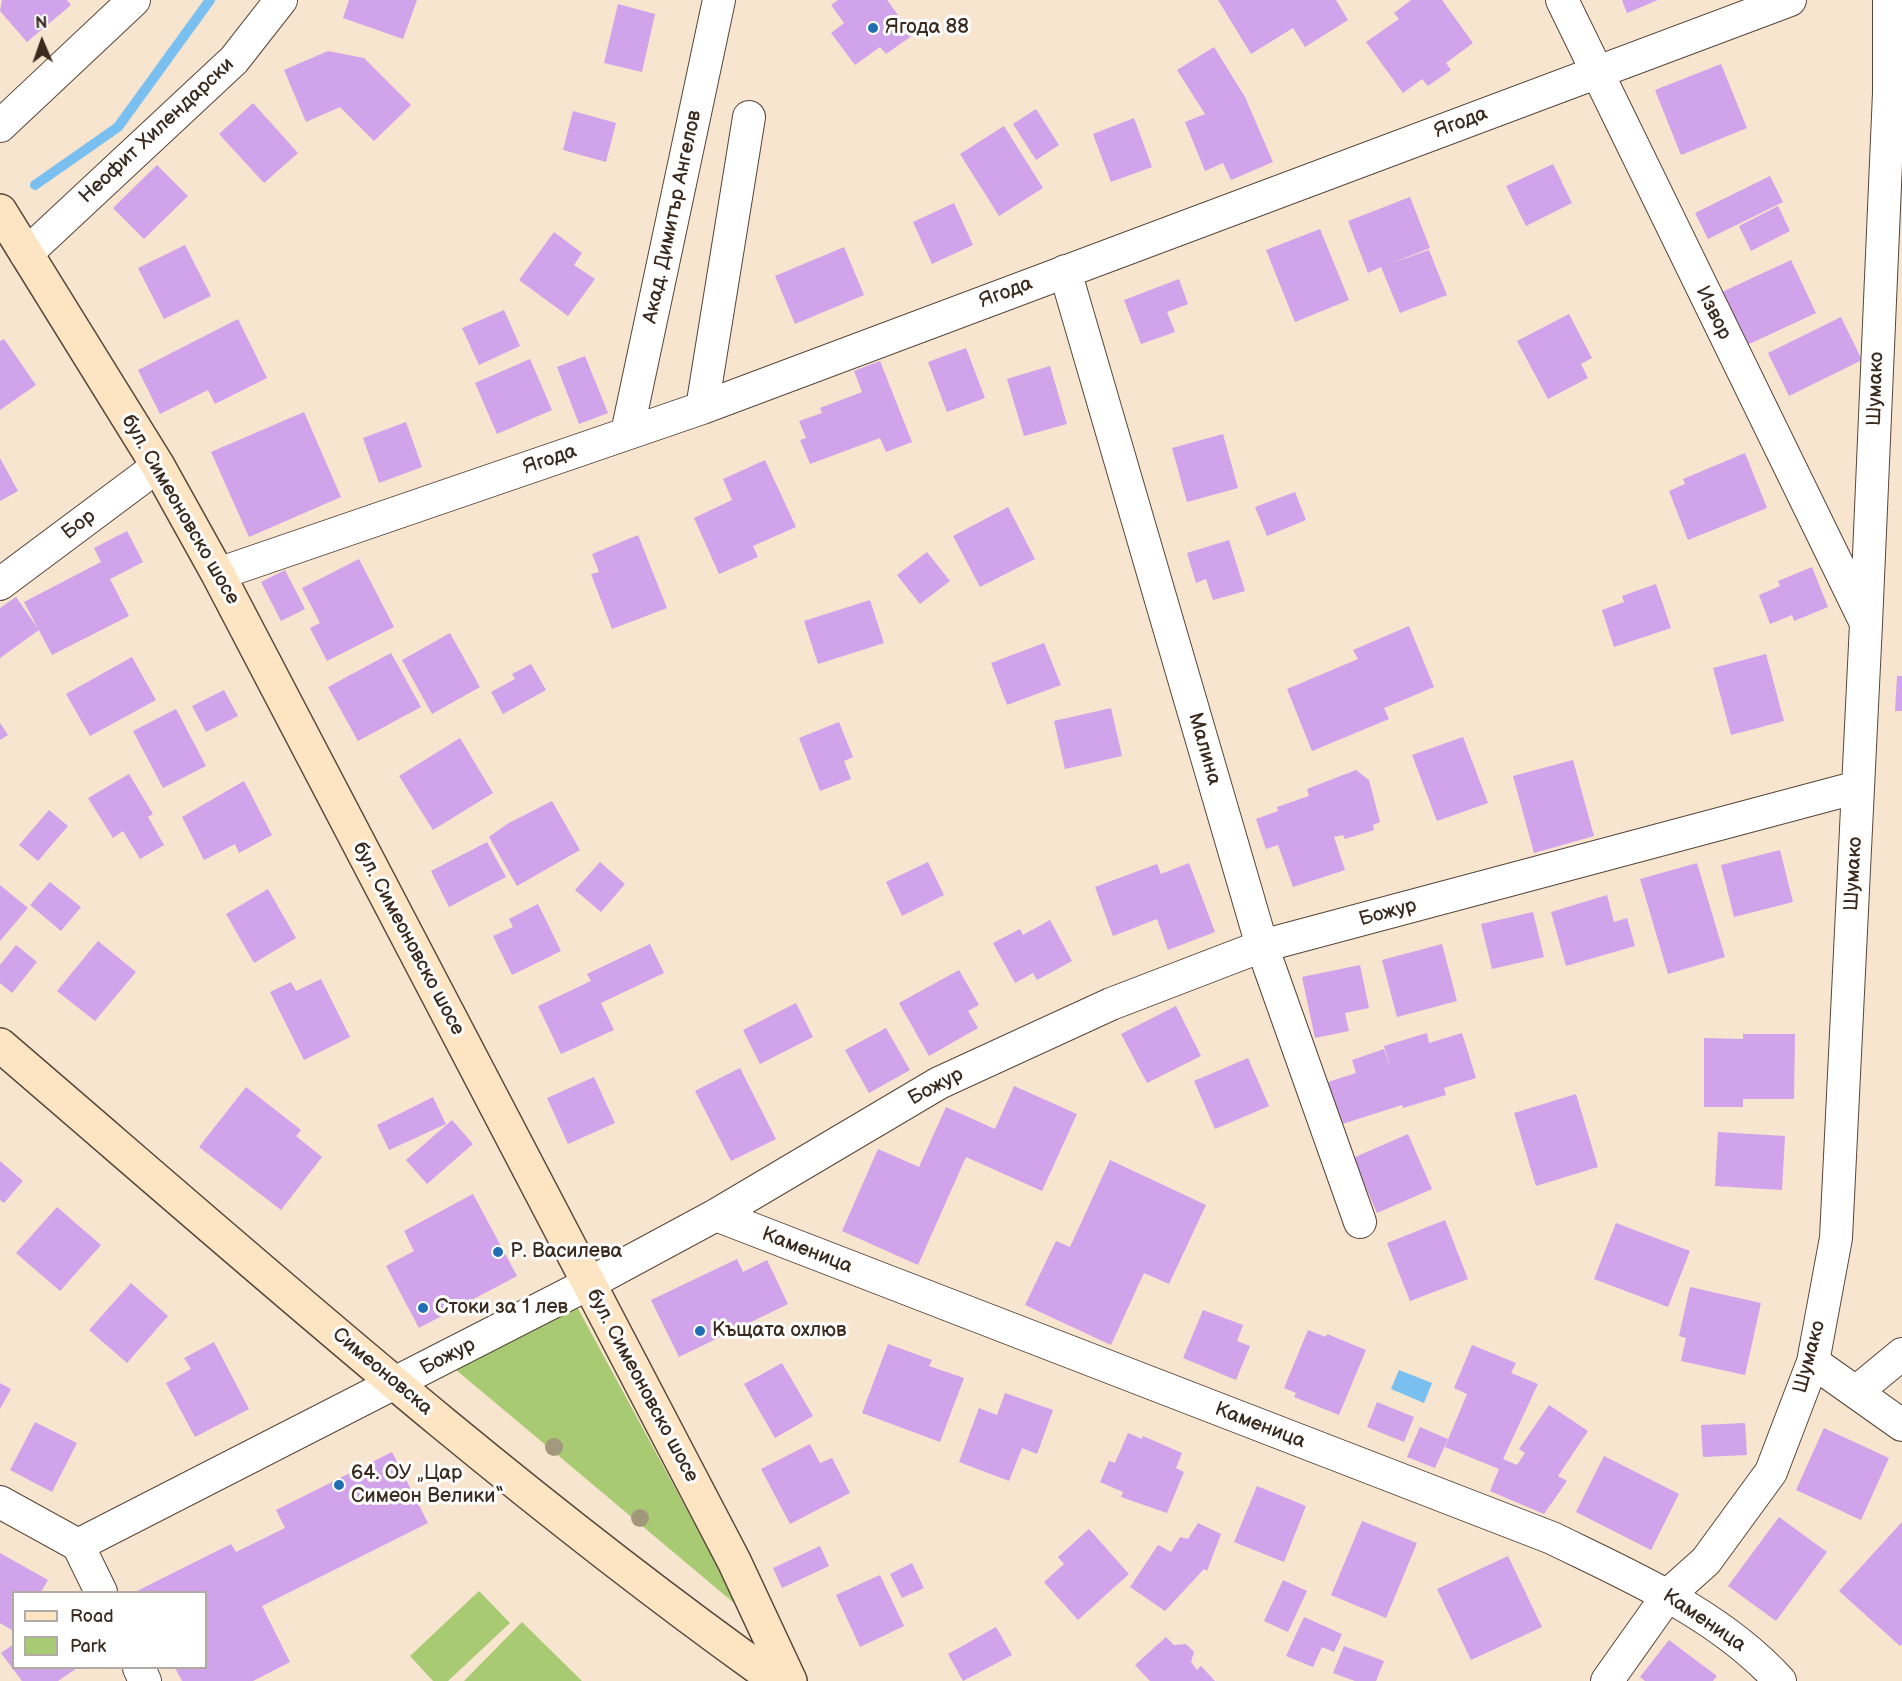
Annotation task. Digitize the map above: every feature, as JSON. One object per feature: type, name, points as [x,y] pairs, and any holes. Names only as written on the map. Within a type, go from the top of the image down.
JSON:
[{"type":"street","points":[[0,126],[134,0]]},
{"type":"street","name":"Неофит Хилендарски","points":[[26,254],[234,60],[281,0]]},
{"type":"street","name":"Акад. Димитър Ангелов","points":[[627,433],[719,0]]},
{"type":"street","name":"Извор","points":[[1562,0],[1595,73],[1866,624]]},
{"type":"street","name":"Ягода","points":[[218,574],[702,408],[1790,0]]},
{"type":"street","name":"Шумако","points":[[1607,1681],[1668,1595],[1706,1562],[1771,1472],[1813,1362],[1836,1238],[1866,624],[1888,93],[1889,0]]},
{"type":"street","points":[[702,408],[749,117]]},
{"type":"street","name":"бул. Симеоновско шосе","points":[[0,211],[158,466],[218,574],[734,1561],[790,1681]]},
{"type":"street","name":"Малина","points":[[1065,271],[1262,946],[1360,1222]]},
{"type":"street","name":"Бор","points":[[0,584],[158,466]]},
{"type":"street","name":"Божур","points":[[78,1545],[588,1284],[716,1215],[939,1083],[1111,1004],[1262,946],[1858,787]]},
{"type":"street","name":"Симеоновска","points":[[0,1045],[395,1384],[584,1536],[777,1681]]},
{"type":"street","name":"Каменица","points":[[716,1215],[1552,1538],[1668,1595],[1757,1656],[1780,1681]]},
{"type":"street","points":[[1856,1392],[1902,1354]]},
{"type":"street","points":[[1813,1362],[1902,1425]]},
{"type":"street","points":[[0,1502],[78,1545],[100,1591]]},
{"type":"green space","points":[[575,1303],[740,1608],[455,1369]]},
{"type":"green space","points":[[479,1591],[510,1623],[448,1681],[433,1681],[410,1656]]},
{"type":"green space","points":[[522,1622],[582,1681],[464,1681]]},
{"type":"water","points":[[1399,1370],[1432,1383],[1424,1403],[1391,1389]]},
{"type":"building","points":[[2,0],[67,0],[71,5],[27,42],[0,11]]},
{"type":"building","points":[[349,0],[417,0],[403,39],[343,18]]},
{"type":"building","name":"Ягода 88","points":[[838,0],[887,0],[913,35],[886,54],[880,47],[855,65],[831,33],[844,23],[831,5]]},
{"type":"building","points":[[1218,0],[1336,0],[1348,20],[1305,47],[1293,28],[1251,54]]},
{"type":"building","points":[[1411,0],[1442,0],[1473,43],[1446,63],[1451,70],[1428,86],[1422,79],[1403,93],[1366,42],[1399,19],[1394,13]]},
{"type":"building","points":[[1622,0],[1658,0],[1627,13]]},
{"type":"building","points":[[618,4],[655,14],[642,72],[604,63]]},
{"type":"building","points":[[1214,47],[1245,97],[1273,162],[1231,180],[1223,163],[1205,171],[1185,122],[1205,114],[1177,70]]},
{"type":"building","points":[[328,51],[364,58],[411,105],[374,141],[340,107],[306,122],[284,70]]},
{"type":"building","points":[[1721,64],[1747,128],[1681,155],[1655,90]]},
{"type":"building","points":[[253,103],[298,153],[264,183],[219,134]]},
{"type":"building","points":[[1036,109],[1059,145],[1036,160],[1013,124]]},
{"type":"building","points":[[573,111],[616,123],[606,162],[563,150]]},
{"type":"building","points":[[1134,118],[1152,167],[1111,182],[1093,134]]},
{"type":"building","points":[[1004,126],[1043,188],[999,216],[960,154]]},
{"type":"building","points":[[1553,164],[1572,203],[1526,226],[1506,186]]},
{"type":"building","points":[[157,165],[188,196],[144,239],[113,208]]},
{"type":"building","points":[[1770,176],[1783,202],[1708,239],[1695,213]]},
{"type":"building","points":[[1410,197],[1430,248],[1389,264],[1429,250],[1447,295],[1400,313],[1381,267],[1368,273],[1348,221]]},
{"type":"building","points":[[954,203],[973,245],[932,264],[913,222]]},
{"type":"building","points":[[1778,206],[1790,231],[1751,251],[1739,226]]},
{"type":"building","points":[[1320,229],[1349,300],[1295,322],[1266,250]]},
{"type":"building","points":[[554,232],[582,253],[574,265],[595,279],[568,316],[519,280]]},
{"type":"building","points":[[185,245],[211,296],[164,319],[138,268]]},
{"type":"building","points":[[844,247],[864,295],[795,324],[775,276]]},
{"type":"building","points":[[1791,260],[1816,313],[1747,345],[1722,292]]},
{"type":"building","points":[[1179,279],[1188,304],[1167,312],[1175,332],[1141,344],[1124,300]]},
{"type":"building","points":[[504,310],[520,346],[479,365],[462,328]]},
{"type":"building","points":[[1569,314],[1592,358],[1581,364],[1588,378],[1548,399],[1517,341]]},
{"type":"building","points":[[1841,317],[1862,360],[1789,396],[1768,353]]},
{"type":"building","points":[[238,319],[267,378],[215,404],[208,390],[160,414],[138,370]]},
{"type":"building","points":[[4,339],[36,385],[0,410],[0,341]]},
{"type":"building","points":[[966,348],[985,398],[947,412],[928,362]]},
{"type":"building","points":[[585,356],[608,413],[579,424],[557,367]]},
{"type":"building","points":[[530,359],[552,410],[497,434],[475,383]]},
{"type":"building","points":[[880,361],[912,442],[886,452],[880,438],[810,464],[800,440],[806,438],[799,421],[822,413],[820,408],[862,392],[854,371]]},
{"type":"building","points":[[1050,366],[1067,424],[1024,436],[1007,379]]},
{"type":"building","points":[[304,412],[341,497],[249,537],[211,452]]},
{"type":"building","points":[[406,422],[422,467],[379,483],[363,438]]},
{"type":"building","points":[[1223,434],[1238,488],[1187,502],[1172,448]]},
{"type":"building","points":[[1745,453],[1767,508],[1688,540],[1669,491],[1685,484],[1683,479]]},
{"type":"building","points":[[0,458],[18,491],[0,501]]},
{"type":"building","points":[[765,460],[796,527],[753,546],[758,557],[719,574],[694,518],[732,500],[723,479]]},
{"type":"building","points":[[1295,492],[1306,520],[1267,536],[1255,507]]},
{"type":"building","points":[[1008,507],[1035,559],[980,587],[953,536]]},
{"type":"building","points":[[127,531],[143,562],[110,579],[129,616],[52,655],[24,602],[101,562],[94,548]]},
{"type":"building","points":[[638,535],[667,608],[612,629],[591,574],[599,572],[592,554]]},
{"type":"building","points":[[1229,540],[1245,591],[1213,600],[1206,579],[1196,583],[1187,553]]},
{"type":"building","points":[[927,552],[950,581],[920,604],[897,575]]},
{"type":"building","points":[[359,559],[394,627],[327,661],[310,628],[320,623],[302,588]]},
{"type":"building","points":[[1812,567],[1828,607],[1794,621],[1792,615],[1770,624],[1759,595],[1780,586],[1778,581]]},
{"type":"building","points":[[285,570],[305,609],[281,621],[261,582]]},
{"type":"building","points":[[1656,584],[1671,628],[1614,647],[1602,610],[1624,602],[1622,596]]},
{"type":"building","points":[[16,597],[39,630],[0,658],[0,608]]},
{"type":"building","points":[[870,600],[884,643],[818,664],[804,621]]},
{"type":"building","points":[[1409,626],[1434,687],[1384,708],[1389,719],[1312,751],[1287,689],[1358,659],[1353,650]]},
{"type":"building","points":[[450,633],[480,687],[432,714],[402,660]]},
{"type":"building","points":[[1044,643],[1061,685],[1007,705],[991,663]]},
{"type":"building","points":[[391,653],[421,707],[358,741],[328,687]]},
{"type":"building","points":[[1766,654],[1784,721],[1731,735],[1713,668]]},
{"type":"building","points":[[132,657],[156,700],[90,736],[66,694]]},
{"type":"building","points":[[531,664],[546,690],[503,714],[491,692],[515,679],[512,674]]},
{"type":"building","points":[[1897,676],[1902,676],[1902,711],[1895,711]]},
{"type":"building","points":[[224,690],[238,716],[206,732],[192,706]]},
{"type":"building","points":[[1111,708],[1122,756],[1065,769],[1054,721]]},
{"type":"building","points":[[176,709],[206,766],[163,788],[133,731]]},
{"type":"building","points":[[839,722],[853,757],[844,761],[851,779],[820,791],[799,738]]},
{"type":"building","points":[[0,723],[8,735],[0,740]]},
{"type":"building","points":[[1463,737],[1488,803],[1437,821],[1412,755]]},
{"type":"building","points":[[460,738],[493,793],[433,830],[399,776]]},
{"type":"building","points":[[1573,760],[1594,836],[1534,853],[1513,776]]},
{"type":"building","points":[[1356,770],[1369,780],[1380,822],[1373,825],[1374,830],[1345,839],[1343,835],[1334,837],[1345,870],[1293,887],[1278,845],[1266,849],[1256,819],[1278,811],[1277,807],[1309,796],[1307,789]]},
{"type":"building","points":[[129,774],[153,814],[148,817],[164,845],[140,859],[123,831],[113,838],[88,798]]},
{"type":"building","points":[[244,781],[272,835],[239,853],[235,844],[204,860],[182,817]]},
{"type":"building","points":[[552,801],[580,850],[517,886],[489,837],[507,824]]},
{"type":"building","points":[[49,810],[68,826],[38,861],[19,845]]},
{"type":"building","points":[[487,842],[506,877],[449,907],[431,871]]},
{"type":"building","points":[[1780,850],[1793,902],[1734,917],[1721,865]]},
{"type":"building","points":[[600,862],[625,884],[601,912],[575,890]]},
{"type":"building","points":[[928,862],[944,895],[902,916],[886,882]]},
{"type":"building","points":[[1189,863],[1215,932],[1168,950],[1157,919],[1113,936],[1095,887],[1157,864],[1161,874]]},
{"type":"building","points":[[1697,863],[1725,957],[1668,974],[1640,879]]},
{"type":"building","points":[[50,882],[81,907],[61,931],[30,905]]},
{"type":"building","points":[[0,885],[28,908],[0,941]]},
{"type":"building","points":[[268,889],[296,938],[254,963],[226,914]]},
{"type":"building","points":[[1607,895],[1614,922],[1627,918],[1635,946],[1566,966],[1551,912]]},
{"type":"building","points":[[538,904],[561,951],[512,975],[493,936],[513,927],[509,919]]},
{"type":"building","points":[[1533,912],[1544,957],[1492,969],[1481,924]]},
{"type":"building","points":[[1050,920],[1072,961],[1037,980],[1033,973],[1015,983],[993,943],[1020,929],[1023,935]]},
{"type":"building","points":[[98,941],[136,972],[95,1021],[57,991]]},
{"type":"building","points":[[650,944],[664,973],[601,1003],[614,1030],[561,1054],[538,1006],[591,981],[587,974]]},
{"type":"building","points":[[1442,944],[1457,1001],[1397,1017],[1382,960]]},
{"type":"building","points":[[16,945],[37,962],[12,993],[0,983],[0,965]]},
{"type":"building","points":[[1360,965],[1369,1008],[1345,1013],[1349,1031],[1315,1038],[1302,977]]},
{"type":"building","points":[[959,970],[979,1005],[968,1011],[978,1028],[929,1056],[899,1003]]},
{"type":"building","points":[[321,979],[350,1037],[304,1060],[270,992],[291,982],[296,991]]},
{"type":"building","points":[[796,1003],[813,1037],[760,1064],[743,1030]]},
{"type":"building","points":[[1176,1006],[1201,1056],[1147,1083],[1121,1034]]},
{"type":"building","points":[[886,1028],[910,1070],[869,1093],[845,1050]]},
{"type":"building","points":[[1427,1033],[1429,1043],[1462,1033],[1476,1078],[1444,1088],[1446,1095],[1403,1108],[1402,1105],[1336,1126],[1322,1084],[1356,1073],[1352,1060],[1384,1049],[1391,1068],[1384,1046]]},
{"type":"building","points":[[1743,1034],[1795,1034],[1794,1099],[1743,1099],[1743,1107],[1704,1107],[1704,1038],[1743,1039]]},
{"type":"building","points":[[1248,1058],[1269,1106],[1215,1129],[1194,1081]]},
{"type":"building","points":[[740,1068],[776,1139],[731,1161],[695,1091]]},
{"type":"building","points":[[594,1077],[615,1123],[568,1144],[547,1098]]},
{"type":"building","points":[[1014,1086],[1077,1114],[1042,1191],[966,1157],[918,1265],[842,1231],[878,1149],[919,1167],[946,1107],[995,1129]]},
{"type":"building","points":[[246,1087],[301,1130],[296,1136],[322,1157],[281,1210],[199,1147]]},
{"type":"building","points":[[1576,1094],[1598,1167],[1536,1186],[1514,1113]]},
{"type":"building","points":[[433,1097],[446,1124],[389,1150],[377,1125]]},
{"type":"building","points":[[452,1120],[473,1144],[427,1184],[406,1160]]},
{"type":"building","points":[[1718,1132],[1785,1136],[1782,1190],[1715,1186]]},
{"type":"building","points":[[1408,1134],[1432,1189],[1377,1213],[1353,1158]]},
{"type":"building","points":[[1110,1160],[1206,1205],[1169,1284],[1144,1273],[1111,1345],[1025,1305],[1056,1241],[1070,1247]]},
{"type":"building","points":[[0,1161],[23,1181],[4,1203],[0,1200]]},
{"type":"building","points":[[473,1194],[517,1276],[419,1328],[386,1266],[414,1251],[404,1231]]},
{"type":"building","points":[[57,1207],[101,1245],[60,1291],[16,1253]]},
{"type":"building","points":[[1445,1220],[1468,1279],[1410,1301],[1387,1243]]},
{"type":"building","points":[[1616,1223],[1690,1251],[1668,1307],[1594,1279]]},
{"type":"building","name":"Къщата охлюв","points":[[737,1259],[743,1272],[767,1260],[788,1304],[679,1357],[651,1300]]},
{"type":"building","points":[[131,1283],[168,1316],[127,1363],[89,1330]]},
{"type":"building","points":[[1690,1287],[1761,1303],[1745,1375],[1681,1361],[1686,1338],[1679,1336]]},
{"type":"building","points":[[1203,1310],[1243,1325],[1237,1341],[1250,1346],[1236,1380],[1183,1358]]},
{"type":"building","points":[[1308,1330],[1326,1337],[1327,1334],[1366,1350],[1339,1415],[1294,1397],[1296,1393],[1284,1388]]},
{"type":"building","points":[[214,1342],[249,1409],[195,1437],[166,1383],[191,1369],[184,1358]]},
{"type":"building","points":[[888,1344],[932,1360],[929,1366],[964,1378],[940,1442],[862,1413]]},
{"type":"building","points":[[1472,1345],[1516,1363],[1511,1373],[1538,1384],[1503,1459],[1517,1465],[1525,1453],[1519,1449],[1549,1405],[1588,1431],[1558,1476],[1567,1481],[1544,1514],[1490,1491],[1499,1469],[1445,1447],[1467,1394],[1454,1388]]},
{"type":"building","points":[[782,1363],[813,1416],[775,1438],[744,1384]]},
{"type":"building","points":[[0,1383],[11,1389],[0,1409]]},
{"type":"building","points":[[1005,1393],[1053,1410],[1037,1454],[1022,1448],[1009,1481],[959,1462],[979,1408],[997,1415]]},
{"type":"building","points":[[1377,1402],[1414,1417],[1404,1442],[1367,1427]]},
{"type":"building","points":[[35,1422],[77,1443],[52,1492],[10,1470]]},
{"type":"building","points":[[1745,1423],[1747,1455],[1703,1457],[1701,1425]]},
{"type":"building","points":[[1420,1427],[1448,1439],[1435,1468],[1407,1457]]},
{"type":"building","points":[[1824,1428],[1889,1458],[1861,1520],[1796,1490]]},
{"type":"building","points":[[1128,1433],[1142,1439],[1143,1436],[1182,1453],[1176,1468],[1184,1472],[1167,1513],[1121,1497],[1123,1492],[1100,1482],[1109,1461],[1115,1463]]},
{"type":"building","points":[[810,1444],[820,1463],[832,1458],[850,1493],[790,1524],[761,1469]]},
{"type":"building","points":[[392,1452],[428,1523],[262,1606],[290,1662],[253,1681],[182,1681],[176,1669],[207,1669],[207,1591],[137,1591],[231,1544],[236,1552],[285,1528],[276,1510]]},
{"type":"building","points":[[1604,1456],[1679,1494],[1651,1550],[1576,1512]]},
{"type":"building","points":[[1257,1486],[1306,1506],[1284,1562],[1234,1542]]},
{"type":"building","points":[[1779,1517],[1827,1552],[1776,1621],[1728,1586]]},
{"type":"building","points":[[1362,1521],[1417,1543],[1386,1618],[1331,1595]]},
{"type":"building","points":[[1902,1522],[1902,1644],[1900,1646],[1839,1591]]},
{"type":"building","points":[[1198,1523],[1221,1534],[1207,1571],[1204,1569],[1165,1611],[1130,1587],[1158,1545],[1171,1552],[1180,1537],[1188,1539]]},
{"type":"building","points":[[1089,1529],[1129,1574],[1078,1620],[1044,1582],[1064,1564],[1058,1557]]},
{"type":"building","points":[[820,1546],[829,1566],[782,1588],[773,1568]]},
{"type":"building","points":[[0,1553],[48,1580],[42,1591],[12,1591],[12,1630],[0,1623]]},
{"type":"building","points":[[1508,1556],[1542,1627],[1471,1660],[1437,1589]]},
{"type":"building","points":[[912,1563],[924,1588],[902,1598],[890,1574]]},
{"type":"building","points":[[880,1575],[904,1626],[860,1647],[836,1595]]},
{"type":"building","points":[[1283,1580],[1307,1591],[1288,1632],[1264,1621]]},
{"type":"building","points":[[1304,1617],[1342,1634],[1334,1652],[1322,1647],[1313,1667],[1286,1656]]},
{"type":"building","points":[[996,1627],[1012,1655],[963,1681],[948,1654]]},
{"type":"building","points":[[1166,1637],[1174,1645],[1186,1644],[1194,1652],[1191,1662],[1197,1670],[1201,1666],[1215,1681],[1150,1681],[1135,1665]]},
{"type":"building","points":[[1669,1640],[1717,1676],[1713,1681],[1645,1681],[1640,1677]]},
{"type":"building","points":[[12,1645],[12,1668],[1,1653]]},
{"type":"building","points":[[1344,1646],[1384,1661],[1376,1681],[1355,1681],[1333,1673]]},
{"type":"building","points":[[13,1669],[76,1669],[58,1681],[22,1681]]},
{"type":"waterway","points":[[35,185],[118,127],[210,0]]},
{"type":"place","name":"Ягода 88","points":[[873,28]]},
{"type":"place","name":"Р. Василева","points":[[498,1252]]},
{"type":"place","name":"Стоки за 1 лев","points":[[423,1308]]},
{"type":"place","name":"Къщата охлюв","points":[[700,1331]]},
{"type":"place","name":"64. ОУ „Цар Симеон Велики“","points":[[339,1485]]}]
